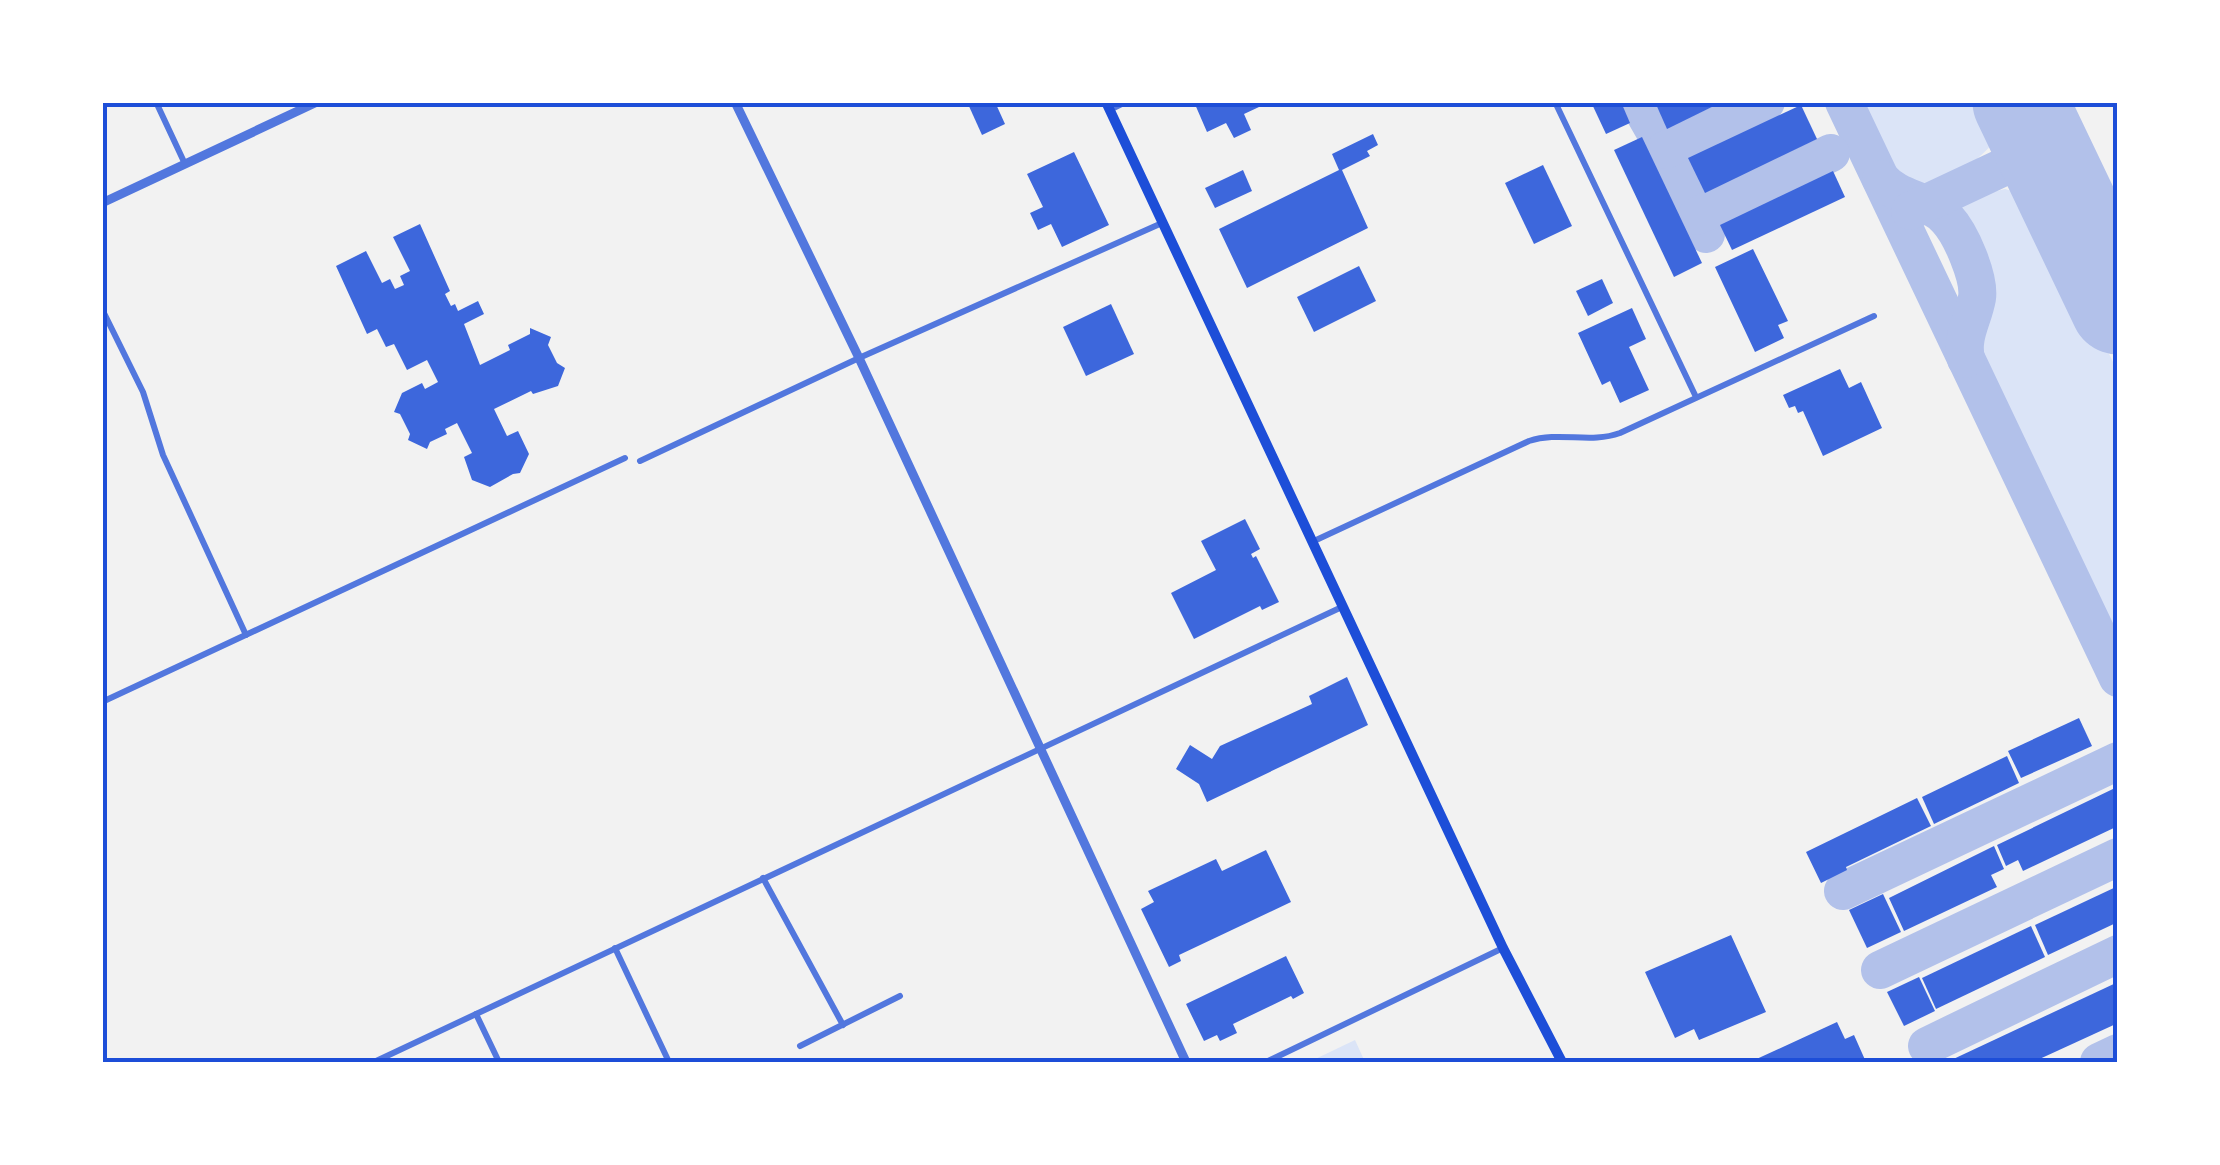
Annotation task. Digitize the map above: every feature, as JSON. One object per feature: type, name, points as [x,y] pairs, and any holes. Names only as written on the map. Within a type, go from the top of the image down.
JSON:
[{"type":"main road","points":[[1108,107],[1503,948],[1562,1062]]},
{"type":"street","points":[[156,102],[185,164]]},
{"type":"street","points":[[102,203],[316,102]]},
{"type":"street","points":[[735,102],[859,358],[1186,1062]]},
{"type":"street","points":[[1555,102],[1696,398]]},
{"type":"street","points":[[640,461],[859,358],[1163,223]]},
{"type":"street","points":[[102,309],[143,392],[162,455],[246,636]]},
{"type":"street","points":[[1314,541],[1529,441],[1551,435],[1607,438],[1874,316]]},
{"type":"street","points":[[102,702],[626,458]]},
{"type":"street","points":[[374,1062],[1344,606]]},
{"type":"street","points":[[763,878],[843,1025]]},
{"type":"street","points":[[615,948],[670,1062]]},
{"type":"street","points":[[1266,1062],[1503,948]]},
{"type":"street","points":[[800,1046],[900,996]]},
{"type":"street","points":[[476,1014],[498,1062]]},
{"type":"lane","points":[[1108,107],[1128,102]]},
{"type":"shaded area","points":[[1859,103],[1988,103],[1995,141],[1951,178],[1911,187],[1899,181],[1888,167]]},
{"type":"shaded area","points":[[2005,189],[2025,195],[2036,206],[2117,370],[2117,653],[1974,349],[1988,299],[1987,283],[1954,210],[1964,199]]},
{"type":"shaded area","points":[[1355,1040],[1365,1062],[1309,1062]]},
{"type":"building","points":[[995,102],[1005,124],[982,135],[968,104]]},
{"type":"building","points":[[1194,102],[1257,102],[1259,107],[1244,114],[1251,130],[1234,138],[1226,123],[1207,132]]},
{"type":"building","points":[[1591,102],[1621,102],[1630,123],[1606,134]]},
{"type":"building","points":[[1655,102],[1722,102],[1667,129]]},
{"type":"building","points":[[1801,105],[1817,139],[1705,193],[1688,158]]},
{"type":"building","points":[[1373,134],[1378,145],[1367,151],[1370,156],[1342,170],[1368,228],[1247,288],[1219,229],[1339,170],[1332,154]]},
{"type":"building","points":[[1642,137],[1702,263],[1674,277],[1614,150]]},
{"type":"building","points":[[1074,152],[1109,225],[1062,247],[1051,224],[1038,230],[1030,213],[1043,207],[1027,174]]},
{"type":"building","points":[[1543,165],[1572,226],[1534,244],[1505,183]]},
{"type":"building","points":[[1243,170],[1252,191],[1215,208],[1205,188]]},
{"type":"building","points":[[1833,171],[1845,197],[1732,250],[1720,225]]},
{"type":"building","points":[[420,224],[450,291],[445,294],[451,306],[455,304],[458,311],[478,301],[484,314],[464,324],[480,365],[510,350],[508,345],[530,334],[530,328],[551,337],[548,345],[557,363],[565,368],[558,386],[533,394],[531,391],[494,409],[507,436],[518,431],[529,454],[520,473],[490,487],[472,480],[464,457],[472,453],[457,423],[445,429],[447,434],[430,442],[427,449],[408,440],[410,434],[400,414],[394,412],[402,393],[422,383],[425,389],[438,382],[427,360],[407,370],[394,344],[386,347],[377,329],[367,334],[336,266],[366,251],[382,283],[390,279],[395,289],[404,285],[400,276],[410,271],[393,237]]},
{"type":"building","points":[[1753,249],[1788,321],[1778,325],[1784,338],[1755,352],[1715,267]]},
{"type":"building","points":[[1359,266],[1376,301],[1314,332],[1297,297]]},
{"type":"building","points":[[1602,279],[1613,303],[1588,316],[1576,291]]},
{"type":"building","points":[[1111,304],[1134,354],[1086,376],[1063,327]]},
{"type":"building","points":[[1632,308],[1646,339],[1629,347],[1649,390],[1620,403],[1610,381],[1602,385],[1578,333]]},
{"type":"building","points":[[1840,369],[1849,388],[1861,382],[1882,428],[1823,456],[1803,411],[1798,413],[1795,406],[1789,408],[1783,395]]},
{"type":"building","points":[[1245,519],[1260,549],[1251,554],[1256,556],[1279,602],[1262,610],[1260,606],[1194,639],[1171,593],[1216,570],[1201,541]]},
{"type":"building","points":[[1347,677],[1368,725],[1207,802],[1199,784],[1176,769],[1190,745],[1212,759],[1220,746],[1312,704],[1309,696]]},
{"type":"building","points":[[2079,718],[2092,746],[2021,778],[2008,751]]},
{"type":"building","points":[[2007,756],[2019,783],[1934,824],[1922,797]]},
{"type":"building","points":[[2115,788],[2118,826],[2023,871],[2018,860],[2006,866],[1997,845]]},
{"type":"building","points":[[1917,798],[1931,826],[1821,883],[1806,852]]},
{"type":"building","points":[[1994,846],[2004,869],[1991,875],[1997,887],[1904,931],[1889,898]]},
{"type":"building","points":[[1266,850],[1291,902],[1179,955],[1181,961],[1169,967],[1141,909],[1154,902],[1148,891],[1216,859],[1222,871]]},
{"type":"building","points":[[2118,886],[2118,922],[2048,955],[2035,925]]},
{"type":"building","points":[[1883,894],[1901,932],[1867,948],[1849,910]]},
{"type":"building","points":[[2031,926],[2045,957],[1936,1009],[1922,978]]},
{"type":"building","points":[[1731,935],[1766,1012],[1699,1040],[1694,1029],[1675,1038],[1645,972]]},
{"type":"building","points":[[1286,956],[1304,993],[1233,1024],[1237,1033],[1220,1041],[1217,1035],[1204,1041],[1186,1004]]},
{"type":"building","points":[[1919,977],[1935,1011],[1904,1026],[1887,992]]},
{"type":"building","points":[[2118,982],[2118,1023],[2033,1062],[1947,1062]]},
{"type":"building","points":[[1837,1022],[1845,1039],[1854,1035],[1866,1062],[1750,1062]]},
{"type":"taxiway","points":[[1638,102],[1706,234]]},
{"type":"taxiway","points":[[1665,150],[1766,102]]},
{"type":"taxiway","points":[[1844,102],[2118,678]]},
{"type":"taxiway","points":[[1910,211],[2042,149]]},
{"type":"taxiway","points":[[1697,216],[1831,153]]},
{"type":"taxiway","points":[[1881,179],[1896,191],[1940,212],[1963,245],[1977,289],[1966,335],[1966,359]]},
{"type":"taxiway","points":[[1843,891],[2118,761]]},
{"type":"taxiway","points":[[1880,970],[2118,857]]},
{"type":"taxiway","points":[[1927,1046],[2118,954]]},
{"type":"taxiway","points":[[2099,1062],[2118,1053]]},
{"type":"runway","points":[[2020,102],[2118,307]]}]
